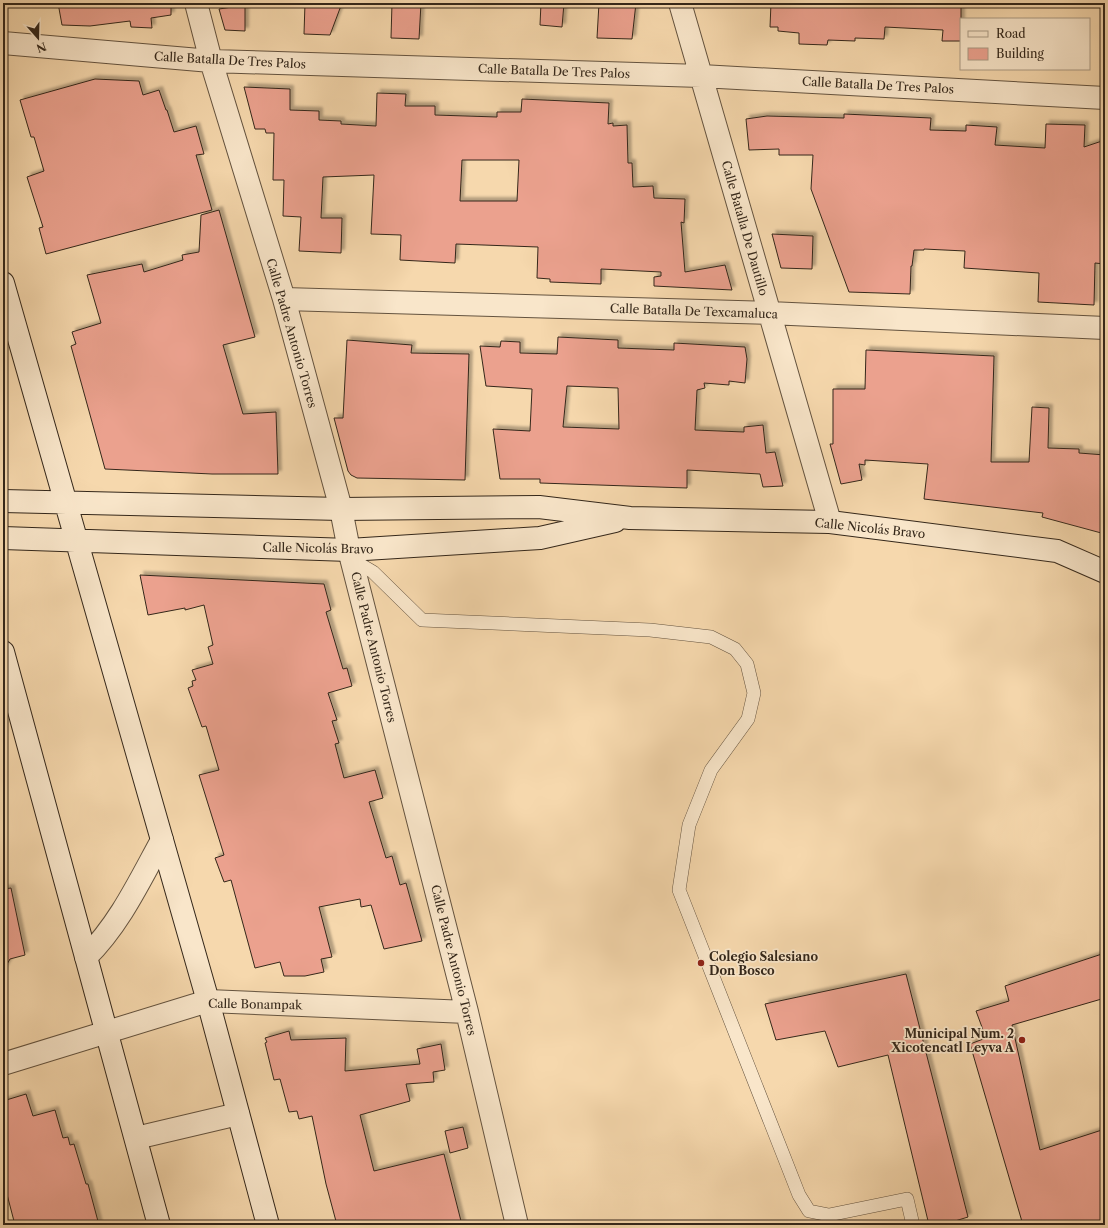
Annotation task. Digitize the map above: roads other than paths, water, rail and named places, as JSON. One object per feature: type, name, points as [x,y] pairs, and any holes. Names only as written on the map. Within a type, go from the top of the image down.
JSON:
[{"type":"street","name":"Calle Padre Antonio Torres","points":[[196,3],[211,61],[284,299],[341,509],[350,555],[467,1012],[517,1225]]},
{"type":"street","name":"Calle Batalla De Dautillo","points":[[680,3],[830,522]]},
{"type":"street","name":"Calle Batalla De Tres Palos","points":[[3,43],[211,61],[701,76],[1105,98]]},
{"type":"street","points":[[3,283],[208,1001],[268,1225]]},
{"type":"street","name":"Calle Batalla De Texcamaluca","points":[[284,299],[769,313],[1105,328]]},
{"type":"street","name":"Calle Nicolás Bravo","points":[[3,501],[341,509],[539,507],[630,518],[830,522],[1057,551],[1105,572]]},
{"type":"street","name":"Calle Nicolás Bravo","points":[[3,538],[76,540],[350,555],[540,538],[630,518]]},
{"type":"street","points":[[3,652],[159,1225]]},
{"type":"street","points":[[86,957],[100,944],[126,904],[162,840]]},
{"type":"street","name":"Calle Bonampak","points":[[3,1064],[208,1001],[467,1012]]},
{"type":"street","points":[[136,1138],[238,1114]]},
{"type":"lane","points":[[350,555],[373,572],[422,620],[650,630],[711,637],[735,649],[747,664],[754,693],[748,719],[711,770],[689,825],[679,890],[799,1195],[810,1211],[829,1215],[907,1199],[913,1225]]},
{"type":"place","name":"Colegio Salesiano Don Bosco","points":[[701,963]]},
{"type":"place","name":"Municipal Num. 2 Xicotencatl Leyva A","points":[[1022,1040]]}]
